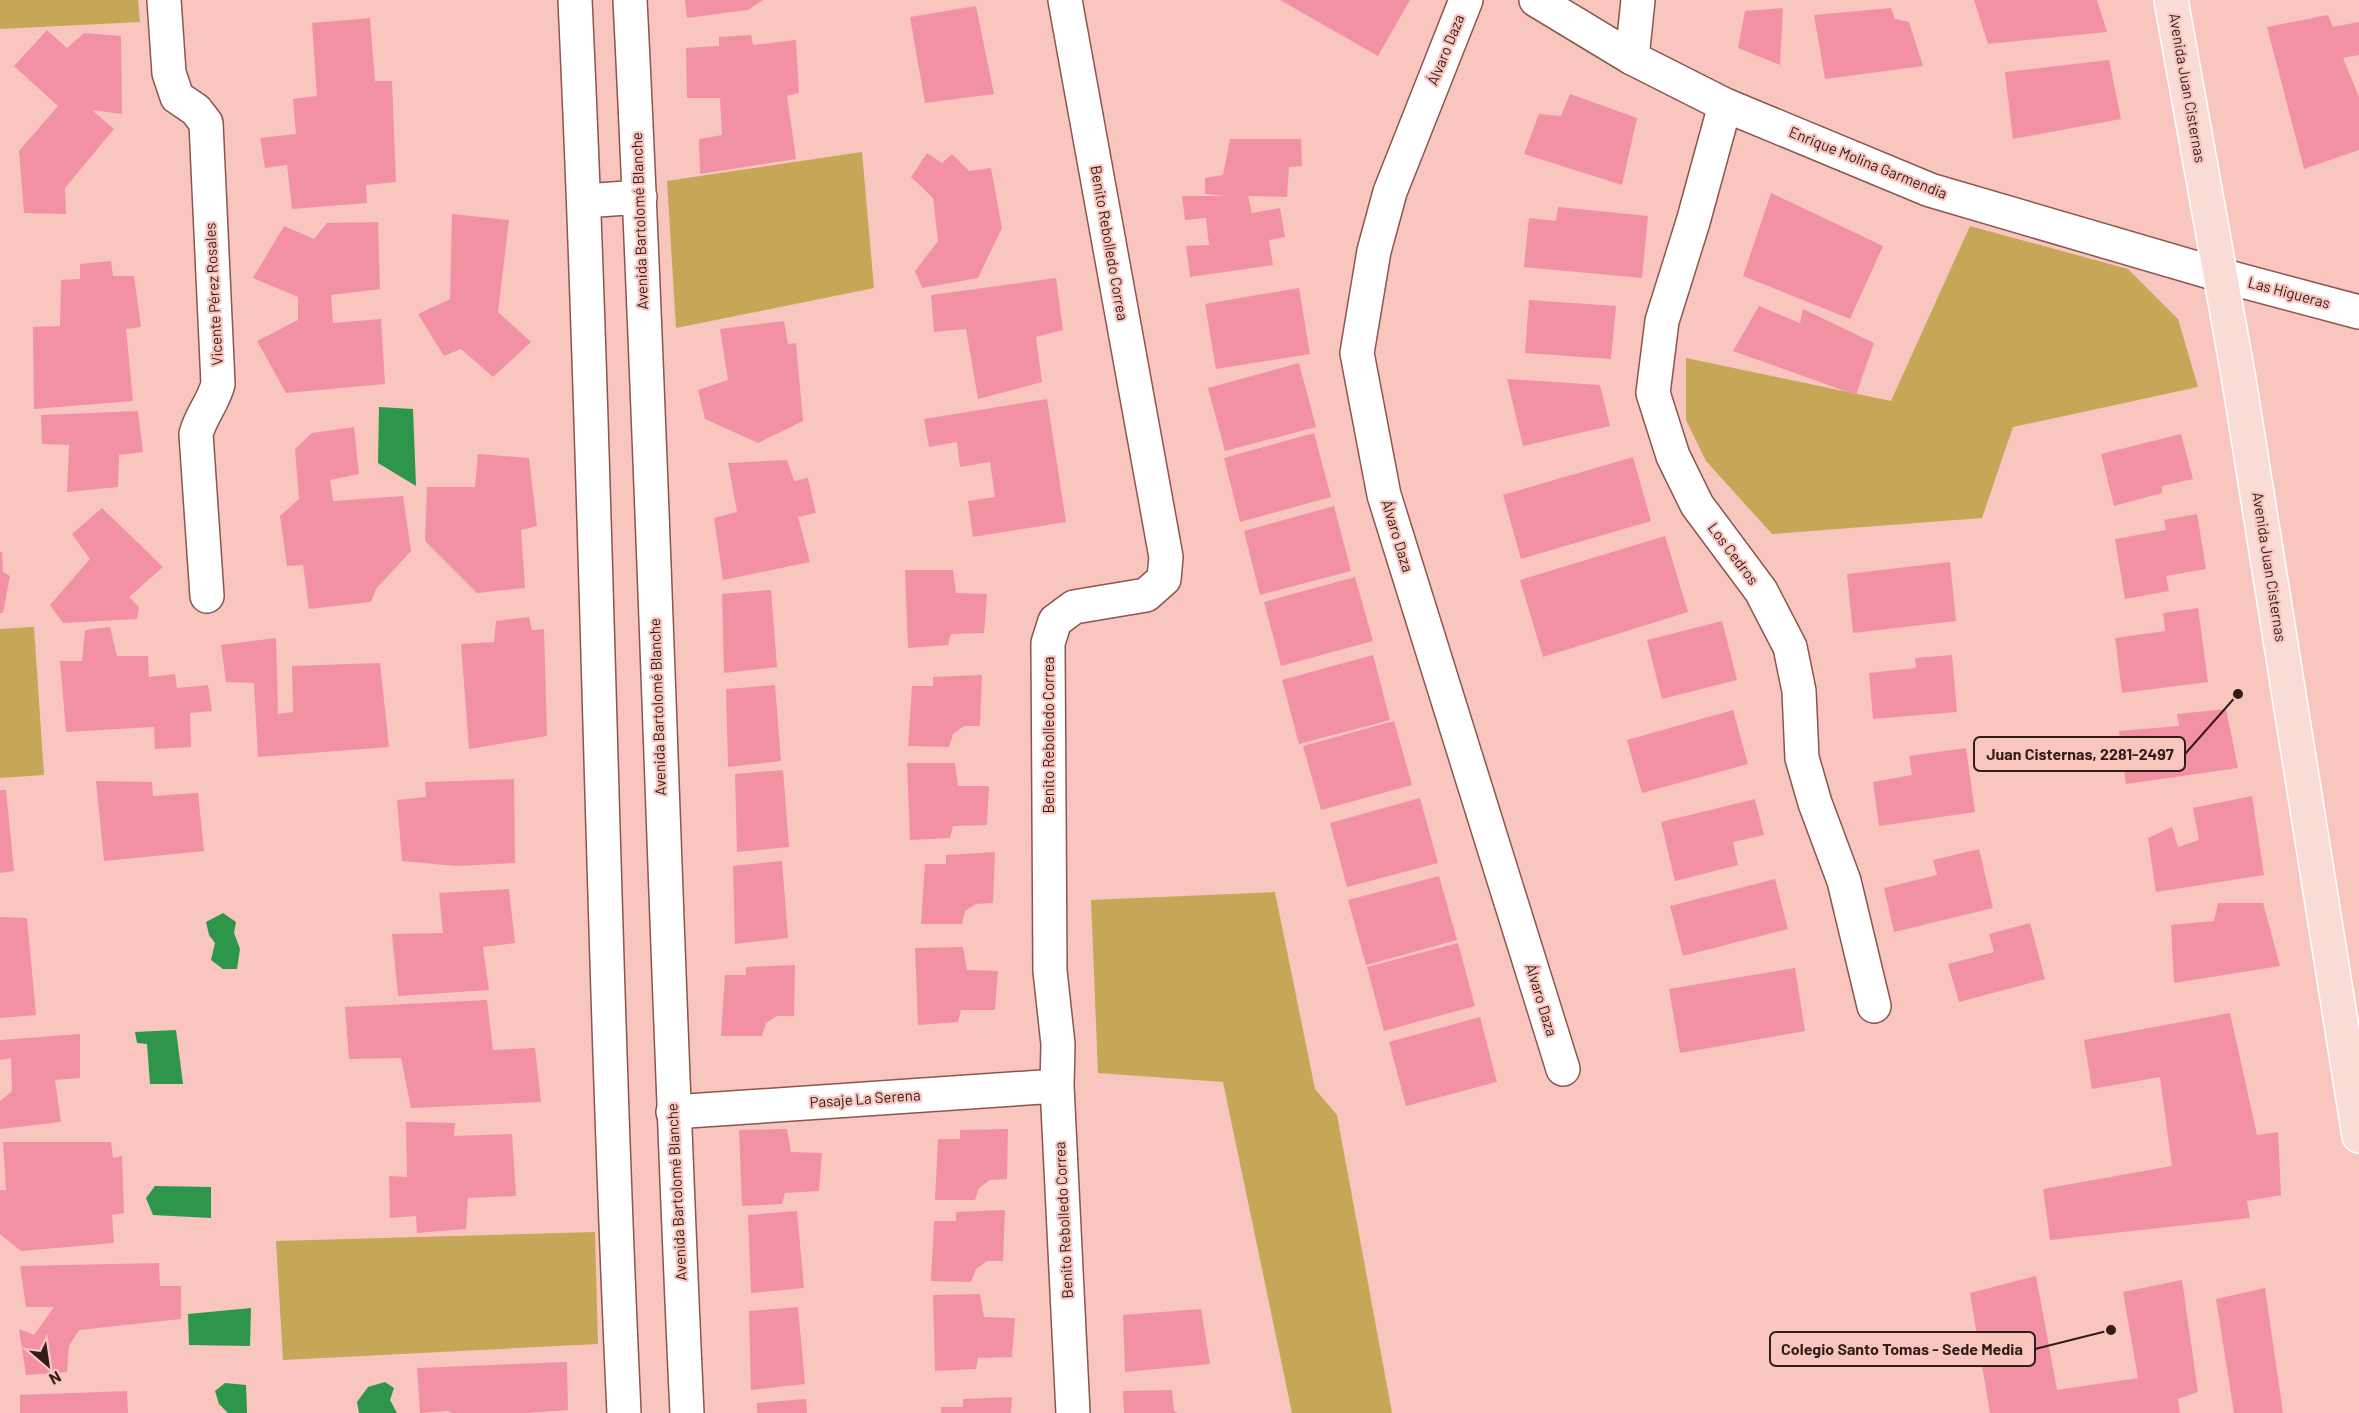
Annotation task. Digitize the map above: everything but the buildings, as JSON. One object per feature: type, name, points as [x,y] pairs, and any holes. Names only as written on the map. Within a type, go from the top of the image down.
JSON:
[{"type":"main road","name":"Avenida Juan Cisternas","points":[[2171,0],[2238,374],[2359,1136]]},
{"type":"street","name":"Vicente Pérez Rosales","points":[[164,0],[169,73],[177,97],[196,110],[206,123],[218,384],[214,401],[201,418],[196,434],[207,596]]},
{"type":"street","points":[[575,0],[584,201],[612,1157],[624,1413]]},
{"type":"street","name":"Avenida Bartolomé Blanche","points":[[630,0],[640,197],[673,1112],[687,1413]]},
{"type":"street","name":"Benito Rebolledo Correa","points":[[1065,0],[1166,557],[1164,579],[1146,595],[1074,607],[1055,621],[1048,643],[1050,971],[1058,1044],[1057,1086],[1073,1413]]},
{"type":"street","name":"Álvaro Daza","points":[[1466,0],[1390,192],[1374,250],[1357,353],[1384,495],[1563,1069]]},
{"type":"street","name":"Enrique Molina Garmendia","points":[[1536,0],[1632,58],[1725,105],[1930,190],[2220,275]]},
{"type":"street","points":[[1632,58],[1638,0]]},
{"type":"street","name":"Los Cedros","points":[[1725,105],[1693,222],[1662,321],[1653,393],[1673,456],[1696,505],[1761,591],[1790,647],[1799,691],[1802,758],[1815,803],[1844,880],[1874,1006]]},
{"type":"street","points":[[584,201],[640,197]]},
{"type":"street","name":"Las Higueras","points":[[2220,275],[2359,312]]},
{"type":"street","name":"Pasaje La Serena","points":[[673,1112],[1057,1086]]},
{"type":"shaded area","points":[[0,0],[138,0],[140,22],[0,29]]},
{"type":"shaded area","points":[[862,152],[874,288],[676,328],[667,181]]},
{"type":"shaded area","points":[[1970,226],[2128,269],[2178,319],[2198,387],[2013,427],[1982,518],[1772,534],[1706,461],[1686,420],[1686,358],[1891,401]]},
{"type":"shaded area","points":[[379,407],[413,409],[416,486],[378,463]]},
{"type":"shaded area","points":[[34,627],[44,775],[0,778],[0,629]]},
{"type":"shaded area","points":[[1275,892],[1315,1089],[1337,1115],[1392,1413],[1292,1413],[1223,1082],[1098,1073],[1091,900]]},
{"type":"shaded area","points":[[223,913],[236,922],[234,933],[240,949],[237,969],[223,969],[211,960],[215,943],[209,935],[206,922]]},
{"type":"shaded area","points":[[176,1030],[183,1084],[150,1084],[147,1044],[137,1043],[135,1032]]},
{"type":"shaded area","points":[[155,1186],[211,1187],[211,1218],[153,1215],[146,1198]]},
{"type":"shaded area","points":[[595,1232],[598,1344],[283,1360],[276,1241]]},
{"type":"shaded area","points":[[251,1308],[250,1346],[189,1345],[188,1314]]},
{"type":"shaded area","points":[[385,1382],[394,1388],[390,1400],[397,1413],[359,1413],[357,1402],[368,1387]]},
{"type":"shaded area","points":[[225,1383],[246,1385],[247,1413],[228,1413],[219,1404],[215,1391]]},
{"type":"place","name":"Juan Cisternas, 2281-2497","points":[[2238,694]]},
{"type":"place","name":"Colegio Santo Tomas - Sede Media","points":[[2111,1330]]}]
